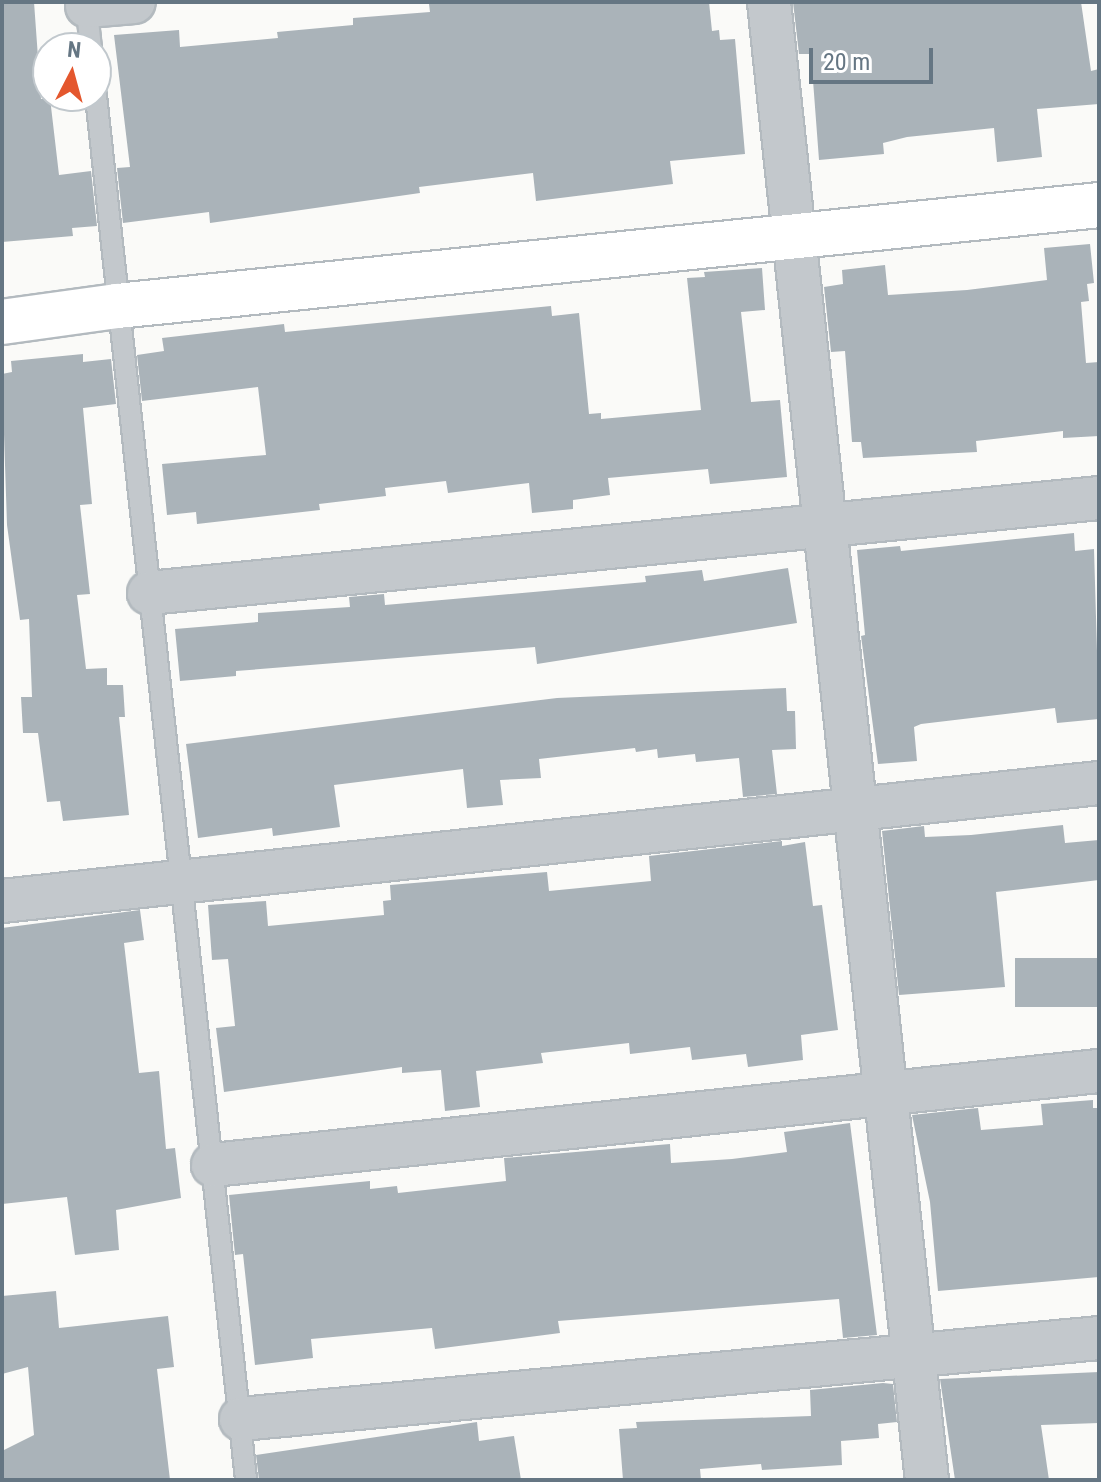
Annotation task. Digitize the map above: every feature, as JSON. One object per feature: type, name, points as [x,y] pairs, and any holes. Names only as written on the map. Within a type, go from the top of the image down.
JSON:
[{"type":"street","points":[[87,4],[134,2]]},
{"type":"street","points":[[769,2],[927,1480]]},
{"type":"street","points":[[2,322],[117,306],[1099,205]]},
{"type":"street","points":[[149,593],[1099,498]]},
{"type":"street","points":[[2,901],[181,879],[1099,783]]},
{"type":"street","points":[[213,1165],[1099,1071]]},
{"type":"street","points":[[241,1419],[1099,1338]]},
{"type":"lane","points":[[87,4],[90,32]]},
{"type":"lane","points":[[98,112],[246,1480]]},
{"type":"building","points":[[2,2],[34,2],[36,32],[32,32],[32,112],[52,112],[59,175],[91,171],[97,226],[72,228],[73,236],[2,242]]},
{"type":"building","points":[[709,2],[712,31],[719,30],[720,40],[735,39],[745,154],[670,161],[673,184],[536,201],[533,173],[419,187],[420,193],[210,223],[209,212],[123,223],[117,168],[130,167],[114,35],[179,30],[180,47],[278,38],[277,32],[353,25],[353,18],[430,12],[429,4]]},
{"type":"building","points":[[793,2],[1081,2],[1091,71],[1099,69],[1099,104],[1037,109],[1042,157],[997,162],[994,128],[907,137],[883,143],[884,154],[819,160],[811,54],[799,54]]},
{"type":"building","points":[[1090,244],[1094,283],[1087,284],[1089,301],[1081,302],[1086,363],[1099,362],[1099,436],[1063,438],[1063,431],[976,441],[977,452],[863,458],[861,442],[852,442],[845,351],[831,352],[824,287],[843,284],[842,270],[885,265],[888,295],[967,290],[1047,280],[1044,248]]},
{"type":"building","points":[[762,268],[765,310],[741,312],[751,402],[780,400],[787,477],[710,484],[708,469],[608,478],[610,495],[573,500],[573,509],[532,513],[529,483],[448,493],[446,481],[385,488],[386,496],[319,504],[320,510],[197,524],[196,512],[167,515],[162,464],[266,455],[258,387],[142,401],[137,355],[164,351],[162,338],[284,324],[285,332],[551,306],[552,316],[579,313],[589,414],[601,413],[601,419],[701,410],[687,278],[705,277],[704,272]]},
{"type":"building","points":[[83,354],[83,362],[111,359],[116,404],[83,408],[92,504],[80,505],[90,594],[77,595],[86,669],[107,668],[107,685],[123,685],[125,717],[119,717],[129,815],[63,821],[60,801],[47,802],[38,733],[23,733],[21,697],[32,697],[29,619],[20,620],[7,525],[2,374],[12,372],[11,361]]},
{"type":"building","points":[[1074,533],[1075,551],[1094,549],[1099,719],[1057,723],[1055,708],[921,724],[914,727],[917,761],[878,764],[861,636],[865,635],[857,550],[900,546],[901,551]]},
{"type":"building","points":[[788,568],[797,623],[537,664],[535,647],[236,671],[236,676],[180,681],[175,629],[258,622],[258,613],[350,607],[349,597],[384,594],[385,605],[646,582],[645,576],[702,570],[704,581]]},
{"type":"building","points":[[786,688],[787,711],[795,711],[796,749],[772,750],[777,794],[743,797],[739,758],[696,762],[695,754],[658,758],[657,749],[636,752],[635,748],[539,759],[541,778],[500,780],[503,805],[467,808],[463,769],[334,785],[340,827],[273,836],[272,828],[198,838],[186,744],[557,698]]},
{"type":"building","points":[[1063,825],[1065,843],[1099,840],[1099,880],[996,892],[1005,987],[899,995],[882,831],[924,826],[925,837]]},
{"type":"building","points":[[782,841],[782,846],[805,842],[813,906],[822,905],[838,1030],[801,1035],[803,1060],[748,1067],[746,1054],[692,1060],[690,1047],[630,1054],[629,1043],[541,1053],[543,1063],[476,1071],[480,1107],[445,1111],[441,1070],[402,1073],[402,1067],[224,1092],[216,1028],[235,1026],[228,959],[212,960],[208,905],[266,901],[268,926],[384,915],[383,901],[391,900],[390,885],[547,872],[549,891],[651,881],[649,856]]},
{"type":"building","points":[[140,910],[144,940],[124,943],[139,1073],[159,1071],[166,1149],[175,1148],[181,1198],[116,1210],[119,1250],[75,1255],[67,1197],[2,1204],[2,928]]},
{"type":"building","points":[[1015,958],[1099,958],[1099,1007],[1015,1007]]},
{"type":"building","points":[[1093,1100],[1093,1108],[1099,1108],[1099,1277],[938,1291],[930,1202],[912,1115],[978,1108],[981,1130],[1043,1125],[1041,1104]]},
{"type":"building","points":[[850,1123],[877,1335],[843,1338],[839,1299],[558,1321],[560,1333],[435,1349],[432,1328],[311,1339],[313,1358],[255,1365],[243,1254],[235,1255],[229,1195],[370,1181],[370,1189],[397,1186],[398,1193],[506,1181],[504,1158],[670,1144],[671,1163],[732,1159],[787,1152],[784,1132]]},
{"type":"building","points":[[56,1291],[59,1328],[168,1316],[174,1367],[157,1369],[170,1480],[2,1480],[2,1451],[34,1435],[28,1367],[2,1374],[2,1296]]},
{"type":"building","points":[[1099,1372],[1099,1423],[1041,1425],[1049,1480],[955,1480],[940,1379]]},
{"type":"building","points":[[893,1384],[897,1422],[878,1424],[879,1438],[841,1441],[842,1465],[762,1470],[761,1464],[700,1469],[701,1480],[623,1480],[619,1429],[637,1428],[636,1422],[811,1416],[810,1390]]},
{"type":"building","points":[[477,1422],[479,1441],[514,1436],[521,1480],[259,1480],[256,1455]]}]
